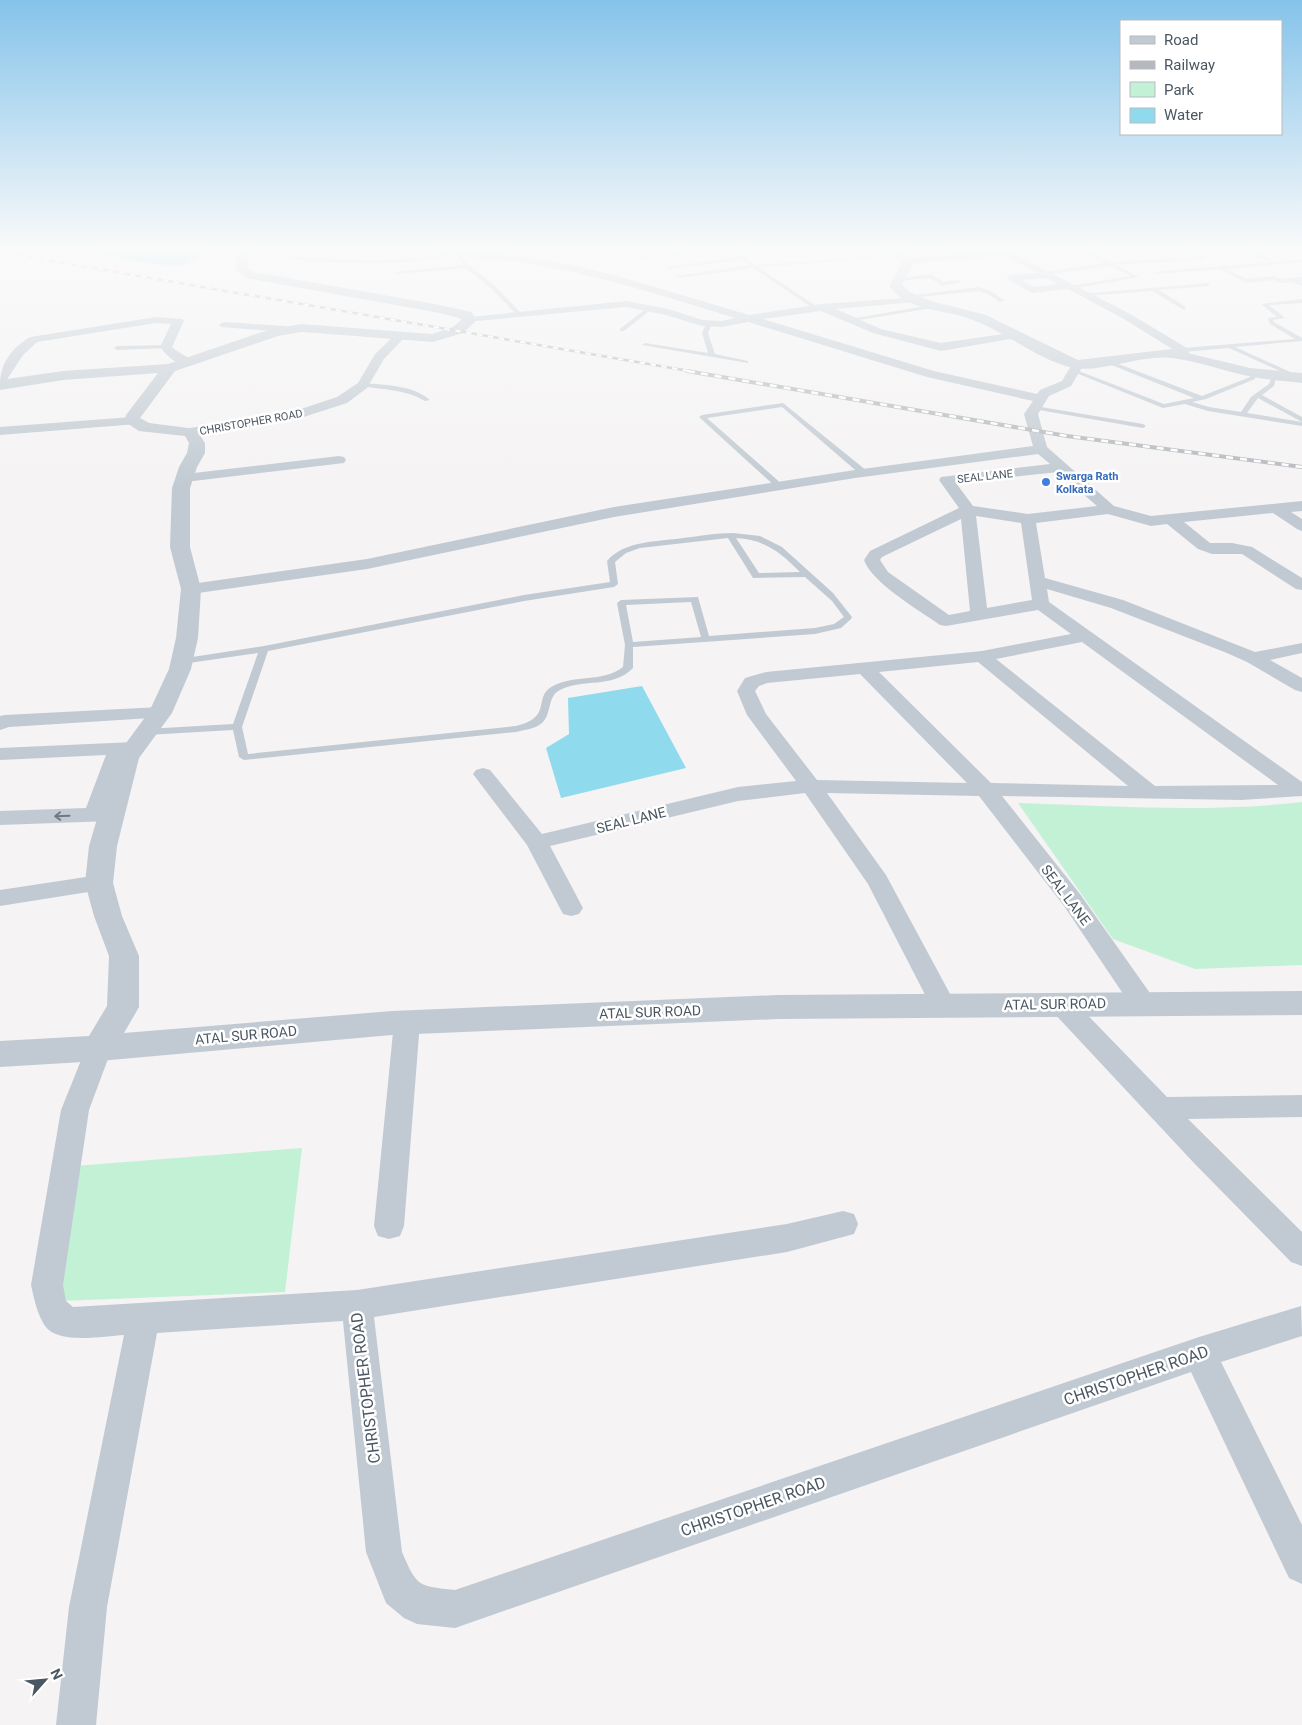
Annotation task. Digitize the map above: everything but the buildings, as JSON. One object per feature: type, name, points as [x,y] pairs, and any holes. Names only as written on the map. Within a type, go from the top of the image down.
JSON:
[{"type":"street","points":[[0,381],[17,352],[34,339],[108,328]]},
{"type":"street","points":[[175,328],[166,347],[174,356],[178,365]]},
{"type":"street","points":[[263,328],[302,328],[426,338],[441,337],[461,328]]},
{"type":"street","points":[[778,328],[931,374],[1038,403]]},
{"type":"street","points":[[867,328],[941,347],[1016,335]]},
{"type":"street","points":[[1000,328],[1076,368],[1106,361],[1183,352]]},
{"type":"street","points":[[1144,328],[1183,352],[1254,373],[1301,378]]},
{"type":"street","points":[[0,385],[32,378],[178,365],[286,329]]},
{"type":"street","name":"CHRISTOPHER ROAD","points":[[132,422],[135,425],[146,428],[190,432],[291,417],[342,400],[363,385],[379,357],[400,336]]},
{"type":"street","points":[[0,431],[132,422],[136,412],[178,365]]},
{"type":"street","points":[[1076,368],[1067,382],[1044,392],[1031,414],[1041,449],[1109,509]]},
{"type":"street","name":"CHRISTOPHER ROAD","points":[[125,755],[160,713],[182,661],[188,638],[191,589],[180,547],[181,488],[188,467],[196,453],[197,443],[190,432]]},
{"type":"street","points":[[191,589],[367,564],[614,512],[864,473],[1041,449]]},
{"type":"street","points":[[184,478],[340,460]]},
{"type":"street","name":"SEAL LANE","points":[[968,510],[946,480],[1062,467]]},
{"type":"street","points":[[1028,520],[1041,604],[946,622],[882,575],[875,568],[872,560],[876,554],[968,510],[1028,520],[1109,509],[1145,520],[1302,506]]},
{"type":"street","points":[[1277,509],[1302,526]]},
{"type":"street","points":[[968,510],[979,615]]},
{"type":"street","points":[[1170,519],[1204,546],[1212,549],[1232,548],[1246,550],[1302,585]]},
{"type":"street","points":[[1038,580],[1117,604],[1253,658],[1302,686]]},
{"type":"street","name":"SEAL LANE","points":[[1041,604],[1300,790]]},
{"type":"street","points":[[943,1005],[878,881],[811,786],[757,715],[746,691],[752,682],[766,678],[982,656],[1086,636]]},
{"type":"street","points":[[1253,658],[1302,648]]},
{"type":"street","points":[[982,656],[1150,792]]},
{"type":"street","name":"SEAL LANE","points":[[864,668],[984,789],[1072,900],[1143,1003]]},
{"type":"street","points":[[0,724],[5,721],[160,713]]},
{"type":"street","points":[[0,754],[125,755]]},
{"type":"street","points":[[0,761],[125,755]]},
{"type":"street","points":[[0,818],[103,814],[125,755]]},
{"type":"street","points":[[483,774],[537,842],[571,908]]},
{"type":"street","name":"SEAL LANE","points":[[537,842],[738,794],[811,786],[1241,793],[1300,790]]},
{"type":"street","name":"CHRISTOPHER ROAD","points":[[103,814],[100,883],[108,916],[124,956],[123,1007],[99,1048],[75,1110],[48,1285],[51,1303],[57,1316],[70,1323],[357,1305],[384,1552],[399,1590],[417,1605],[455,1609],[1199,1352],[1302,1322]]},
{"type":"street","points":[[0,898],[100,883]]},
{"type":"street","name":"ATAL SUR ROAD","points":[[0,1054],[99,1048],[407,1022],[778,1007],[1302,1003]]},
{"type":"street","points":[[1061,1004],[1302,1252]]},
{"type":"street","points":[[389,1226],[407,1022]]},
{"type":"street","points":[[1160,1108],[1302,1106]]},
{"type":"street","points":[[357,1305],[786,1238],[843,1224]]},
{"type":"street","points":[[76,1725],[88,1607],[143,1319]]},
{"type":"street","points":[[1199,1352],[1302,1564]]},
{"type":"lane","points":[[622,330],[625,328]]},
{"type":"lane","points":[[707,328],[705,333],[712,355]]},
{"type":"lane","points":[[1183,352],[1301,340],[1280,328]]},
{"type":"lane","points":[[645,345],[746,362]]},
{"type":"lane","points":[[117,348],[166,347]]},
{"type":"lane","points":[[1230,347],[1301,378]]},
{"type":"lane","points":[[1106,361],[1200,399]]},
{"type":"lane","points":[[1076,368],[1163,406],[1200,399],[1253,378],[1254,373]]},
{"type":"lane","points":[[1243,414],[1253,398],[1272,385],[1275,375]]},
{"type":"lane","points":[[363,385],[402,390],[427,400]]},
{"type":"lane","points":[[1258,394],[1302,420]]},
{"type":"lane","points":[[1185,402],[1208,409],[1302,424]]},
{"type":"lane","points":[[1038,403],[1143,426]]},
{"type":"lane","points":[[780,486],[702,417],[783,405],[864,473]]},
{"type":"lane","points":[[731,536],[756,576],[807,574]]},
{"type":"lane","points":[[264,649],[237,727],[244,757],[516,729],[533,724],[542,718],[547,696],[557,687],[607,679],[622,674],[628,668],[629,645],[611,561],[616,555],[629,549],[646,545],[731,536],[754,536],[768,542],[807,574],[840,603],[848,617],[843,624],[815,631],[629,645]]},
{"type":"lane","points":[[182,661],[264,649],[515,600],[618,594],[695,599],[706,640]]},
{"type":"lane","points":[[146,732],[237,727]]},
{"type":"green space","points":[[1302,802],[1302,965],[1195,969],[1113,939],[1018,803],[1196,808]]},
{"type":"green space","points":[[302,1148],[285,1292],[60,1301],[75,1166]]},
{"type":"water","points":[[642,686],[686,768],[561,798],[546,748],[569,734],[568,698]]},
{"type":"railway","points":[[437,328],[695,372]]},
{"type":"railway","points":[[687,371],[1067,436],[1302,467]]},
{"type":"place","name":"Swarga Rath Kolkata","points":[[1046,482]]}]
